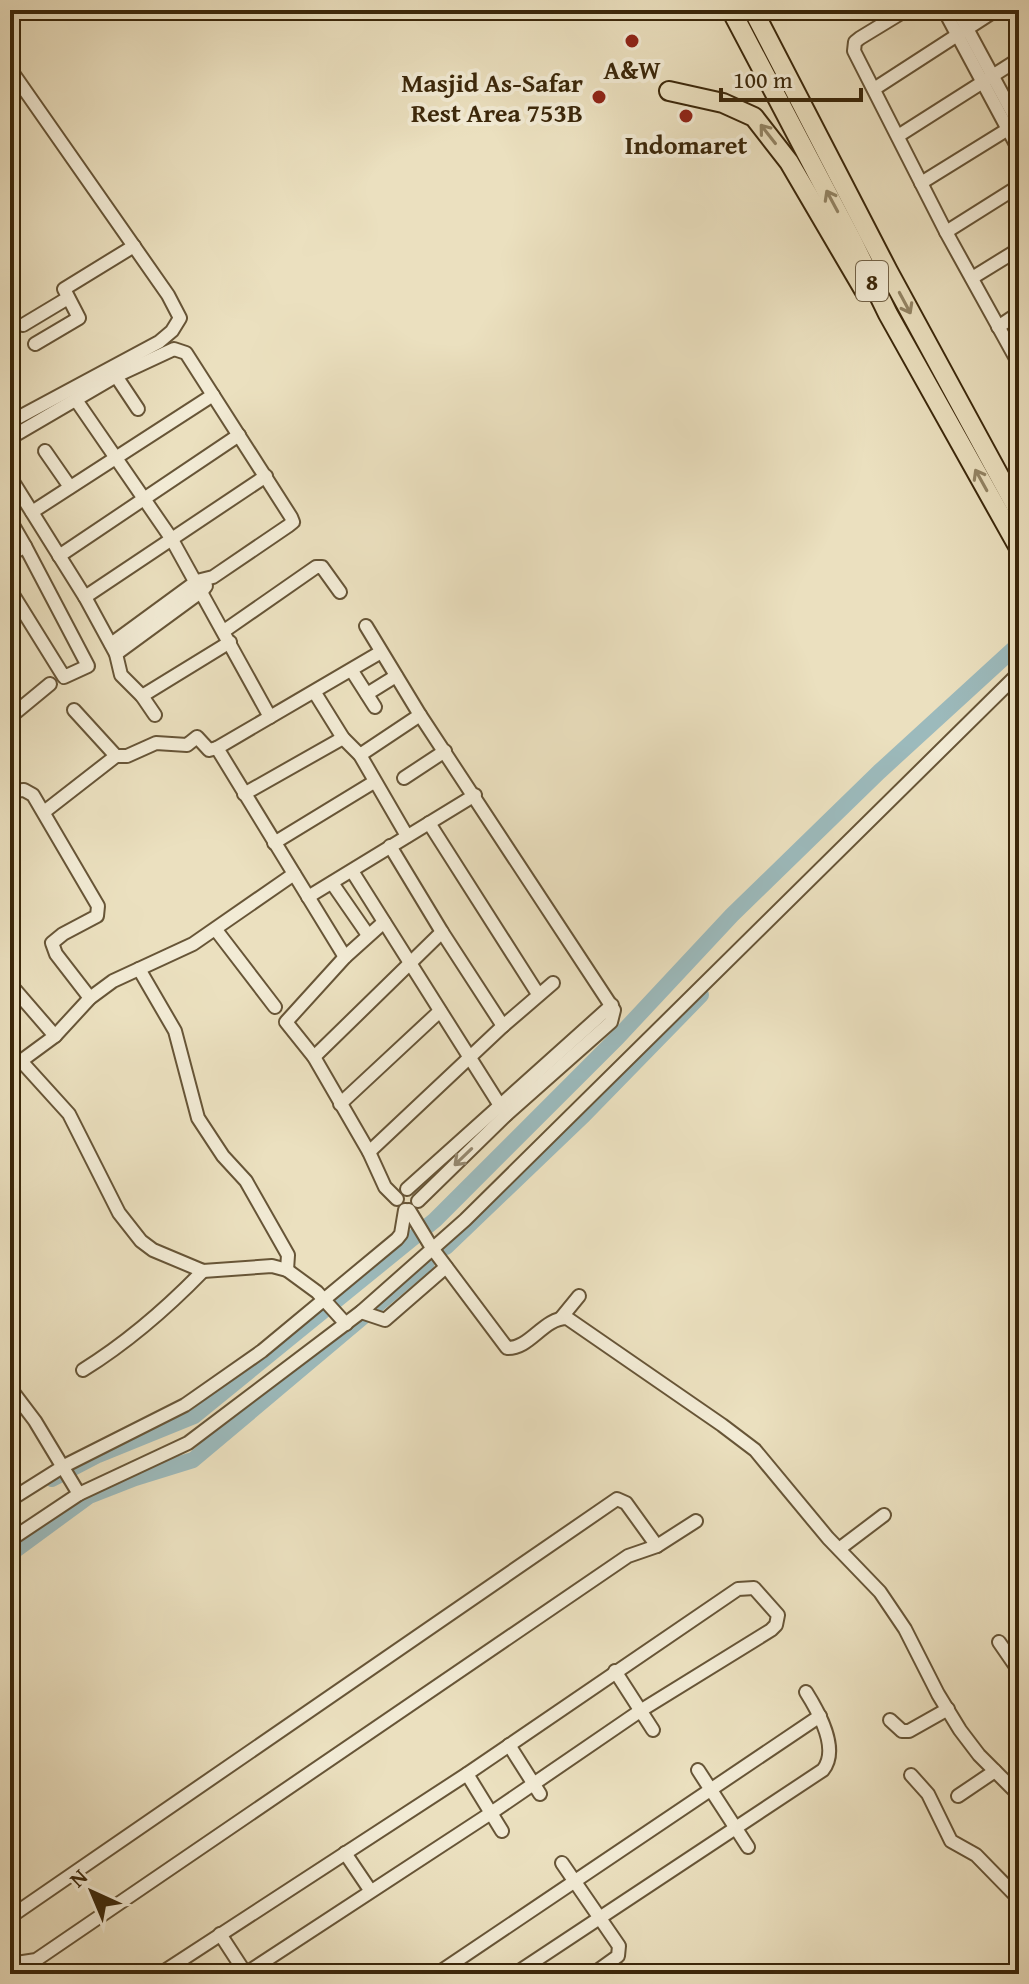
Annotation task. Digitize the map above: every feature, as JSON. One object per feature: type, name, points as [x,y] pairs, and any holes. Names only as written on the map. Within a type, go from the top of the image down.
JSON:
[{"type":"highway","name":"8","points":[[731,10],[888,314],[1019,548]]},
{"type":"highway","name":"8","points":[[753,10],[873,243],[1019,512]]},
{"type":"highway","points":[[669,91],[708,99],[754,117],[789,162],[864,290],[877,307],[888,314]]},
{"type":"street","points":[[906,10],[855,42],[854,51],[946,232],[1019,364]]},
{"type":"street","points":[[944,10],[963,31]]},
{"type":"street","points":[[957,10],[963,31],[1016,125],[1019,150]]},
{"type":"street","points":[[874,89],[996,10]]},
{"type":"street","points":[[898,136],[1019,59]]},
{"type":"street","points":[[10,69],[134,246],[180,318],[178,324],[159,342],[10,422]]},
{"type":"street","points":[[921,183],[1016,125]]},
{"type":"street","points":[[946,232],[1019,186]]},
{"type":"street","points":[[68,298],[27,322],[39,342],[79,318],[64,289],[134,246]]},
{"type":"street","points":[[972,278],[1019,249]]},
{"type":"street","points":[[998,327],[1019,313]]},
{"type":"street","points":[[10,438],[116,376],[180,349],[186,353],[293,522],[113,649]]},
{"type":"street","points":[[116,376],[138,409]]},
{"type":"street","points":[[32,512],[213,395]]},
{"type":"street","points":[[76,400],[171,538],[270,717]]},
{"type":"street","points":[[59,556],[239,435]]},
{"type":"street","points":[[45,451],[70,487]]},
{"type":"street","points":[[85,597],[266,476]]},
{"type":"street","points":[[10,477],[85,597],[113,649],[121,675],[142,696],[155,715]]},
{"type":"street","points":[[10,520],[88,666],[64,677],[10,590]]},
{"type":"street","points":[[10,555],[25,546]]},
{"type":"street","points":[[142,696],[227,636],[316,567],[322,567],[340,592]]},
{"type":"street","points":[[10,1500],[185,1405],[327,1302],[400,1236],[407,1202],[503,1110],[611,1022],[614,1014],[612,1005],[420,715],[366,626]]},
{"type":"street","points":[[213,749],[315,693],[381,652]]},
{"type":"street","points":[[352,671],[375,707]]},
{"type":"street","points":[[10,1540],[76,1489],[188,1443],[343,1320],[365,1314],[430,1245],[465,1220],[1019,673]]},
{"type":"street","points":[[367,694],[396,676]]},
{"type":"street","points":[[10,717],[50,684]]},
{"type":"street","points":[[315,693],[343,738],[360,755],[407,836]]},
{"type":"street","points":[[74,710],[116,756]]},
{"type":"street","points":[[360,755],[420,715]]},
{"type":"street","points":[[244,794],[343,738]]},
{"type":"street","points":[[44,812],[116,756],[127,756],[156,743],[202,740],[213,749],[244,794],[345,957]]},
{"type":"street","points":[[404,778],[445,751]]},
{"type":"street","points":[[274,843],[374,782]]},
{"type":"street","points":[[10,791],[29,791],[98,906],[97,916],[52,943],[56,954],[90,998]]},
{"type":"street","points":[[308,897],[475,795]]},
{"type":"street","points":[[429,823],[538,994]]},
{"type":"street","points":[[390,846],[503,1026]]},
{"type":"street","points":[[352,871],[503,1110]]},
{"type":"street","points":[[294,874],[216,930],[179,952],[113,981],[90,998],[55,1036],[15,1058],[62,1105],[78,1128],[119,1213],[132,1233],[153,1250],[203,1271],[272,1266],[287,1270],[327,1302],[343,1320]]},
{"type":"street","points":[[332,883],[368,935]]},
{"type":"street","points":[[384,922],[345,957],[286,1022],[314,1057],[369,1152],[385,1187],[407,1202],[430,1245],[507,1348],[519,1346],[561,1318],[579,1296]]},
{"type":"street","points":[[216,930],[275,1007]]},
{"type":"street","points":[[314,1057],[442,932]]},
{"type":"street","points":[[139,969],[175,1031],[198,1118],[223,1156],[246,1181],[288,1255],[287,1270]]},
{"type":"street","points":[[369,1152],[553,983]]},
{"type":"street","points":[[10,984],[55,1036]]},
{"type":"street","points":[[340,1104],[440,1011]]},
{"type":"street","points":[[365,1314],[382,1320],[393,1315],[446,1267]]},
{"type":"street","points":[[83,1370],[126,1342],[203,1271]]},
{"type":"street","points":[[561,1318],[572,1321],[755,1450],[889,1605],[960,1730],[1019,1795]]},
{"type":"street","points":[[10,1388],[76,1489]]},
{"type":"street","points":[[10,1917],[617,1499],[626,1503],[657,1546]]},
{"type":"street","points":[[839,1549],[884,1515]]},
{"type":"street","points":[[10,1964],[36,1960],[628,1556],[657,1546],[696,1521]]},
{"type":"street","points":[[160,1974],[220,1934],[467,1774],[738,1589],[754,1588],[778,1615],[771,1630],[640,1711],[537,1788],[491,1813],[370,1890],[245,1974],[220,1934]]},
{"type":"street","points":[[999,1642],[1019,1671]]},
{"type":"street","points":[[615,1671],[653,1730]]},
{"type":"street","points":[[515,1974],[826,1767],[829,1759],[820,1716],[806,1692]]},
{"type":"street","points":[[890,1720],[905,1732],[948,1709]]},
{"type":"street","points":[[437,1974],[820,1716]]},
{"type":"street","points":[[509,1745],[537,1788]]},
{"type":"street","points":[[698,1770],[748,1847]]},
{"type":"street","points":[[958,1796],[995,1771]]},
{"type":"street","points":[[467,1774],[502,1831]]},
{"type":"street","points":[[911,1775],[928,1794],[951,1841],[976,1855],[1019,1899]]},
{"type":"street","points":[[345,1853],[370,1890]]},
{"type":"street","points":[[562,1863],[620,1950],[614,1960],[593,1974]]},
{"type":"waterway","points":[[52,1479],[98,1455],[194,1416],[435,1220],[618,1037],[732,915],[879,772],[1019,644]]},
{"type":"waterway","points":[[446,1247],[584,1115],[701,995]]},
{"type":"waterway","points":[[10,1554],[89,1496],[193,1460],[427,1263]]},
{"type":"place","name":"A&W","points":[[632,41]]},
{"type":"place","name":"Masjid As-Safar Rest Area 753B","points":[[599,97]]},
{"type":"place","name":"Indomaret","points":[[686,116]]}]
